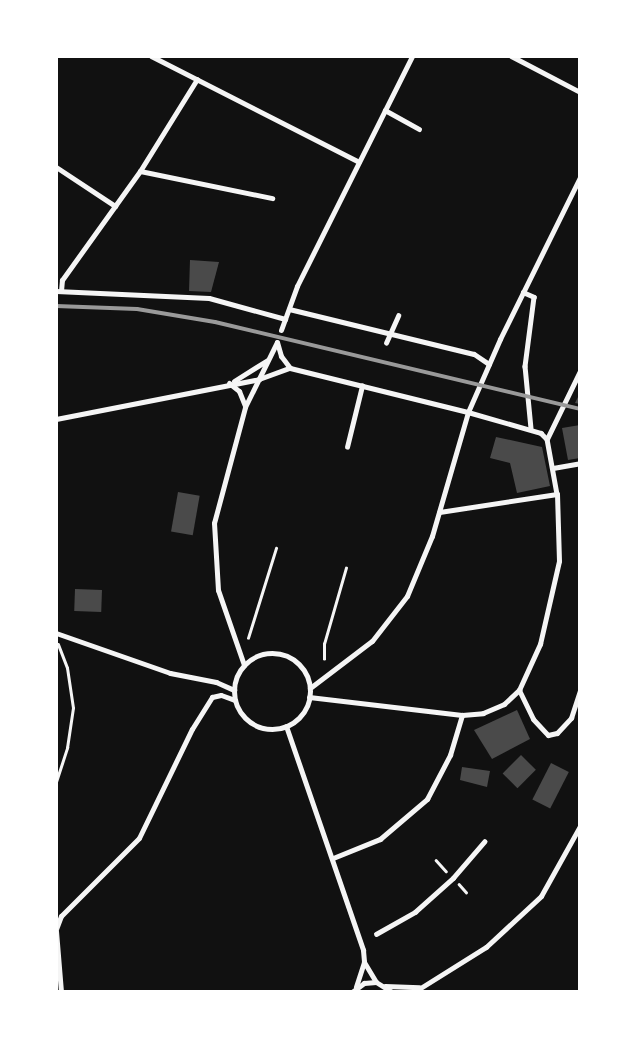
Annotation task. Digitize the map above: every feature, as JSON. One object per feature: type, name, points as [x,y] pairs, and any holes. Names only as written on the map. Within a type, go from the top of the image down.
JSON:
[{"type":"street","points":[[151,56],[359,162]]},
{"type":"street","points":[[281,330],[289,309],[359,162],[412,56]]},
{"type":"street","points":[[511,56],[580,92]]},
{"type":"street","points":[[197,79],[140,172],[62,280],[59,291],[209,298],[285,318]]},
{"type":"street","points":[[385,110],[418,128]]},
{"type":"street","points":[[56,167],[116,206]]},
{"type":"street","points":[[140,172],[272,198]]},
{"type":"street","points":[[310,688],[372,640],[391,619],[421,567],[468,412],[523,292],[580,177]]},
{"type":"street","points":[[523,292],[534,297],[525,366],[531,428]]},
{"type":"street","points":[[289,309],[474,354],[489,364]]},
{"type":"street","points":[[386,343],[398,316]]},
{"type":"street","points":[[244,665],[223,609],[213,541],[222,486],[245,407],[277,342],[281,356],[290,368]]},
{"type":"street","points":[[229,383],[269,358]]},
{"type":"street","points":[[56,419],[229,383],[259,379],[290,368],[531,428],[547,439]]},
{"type":"street","points":[[309,697],[462,715],[483,713],[504,704],[519,690],[540,644],[559,561],[557,494],[547,439],[580,371]]},
{"type":"street","points":[[229,383],[239,391],[245,407]]},
{"type":"street","points":[[347,447],[362,386]]},
{"type":"street","points":[[553,468],[580,463]]},
{"type":"street","points":[[439,512],[557,494]]},
{"type":"street","points":[[56,633],[170,673],[216,682],[234,690]]},
{"type":"street","points":[[264,654],[284,655],[303,670],[310,688],[305,711],[286,726],[270,729],[256,726],[242,715],[234,690],[244,665],[264,654]]},
{"type":"street","points":[[519,690],[533,719],[548,735],[557,733],[571,718],[580,690]]},
{"type":"street","points":[[61,992],[58,981],[56,930],[61,916],[139,838],[192,729],[212,697],[221,695],[236,700]]},
{"type":"street","points":[[332,858],[380,839],[427,799],[450,755],[462,715]]},
{"type":"street","points":[[286,726],[332,858],[364,962],[376,982],[392,992]]},
{"type":"street","points":[[414,992],[486,947],[541,896],[580,826]]},
{"type":"street","points":[[376,934],[415,912],[453,878],[484,842]]},
{"type":"street","points":[[352,992],[356,987],[364,962]]},
{"type":"street","points":[[356,987],[376,982]]},
{"type":"street","points":[[385,986],[420,987]]},
{"type":"path","points":[[248,638],[276,548]]},
{"type":"path","points":[[324,660],[324,644],[346,568]]},
{"type":"path","points":[[56,641],[68,674],[73,708],[66,756],[56,782]]},
{"type":"building","points":[[190,260],[219,262],[211,292],[189,291]]},
{"type":"building","points":[[580,393],[580,404],[575,403]]},
{"type":"building","points":[[580,425],[580,458],[568,460],[562,428]]},
{"type":"building","points":[[496,437],[542,447],[550,486],[517,493],[510,463],[490,458]]},
{"type":"building","points":[[178,492],[200,496],[193,535],[171,531]]},
{"type":"building","points":[[75,589],[102,590],[101,612],[74,611]]},
{"type":"building","points":[[517,710],[530,739],[492,759],[474,730]]},
{"type":"building","points":[[521,755],[536,770],[517,788],[503,773]]},
{"type":"building","points":[[551,763],[569,772],[550,809],[532,800]]},
{"type":"building","points":[[462,767],[490,771],[487,787],[460,780]]},
{"type":"railway","points":[[56,306],[137,309],[215,322],[580,409]]}]
